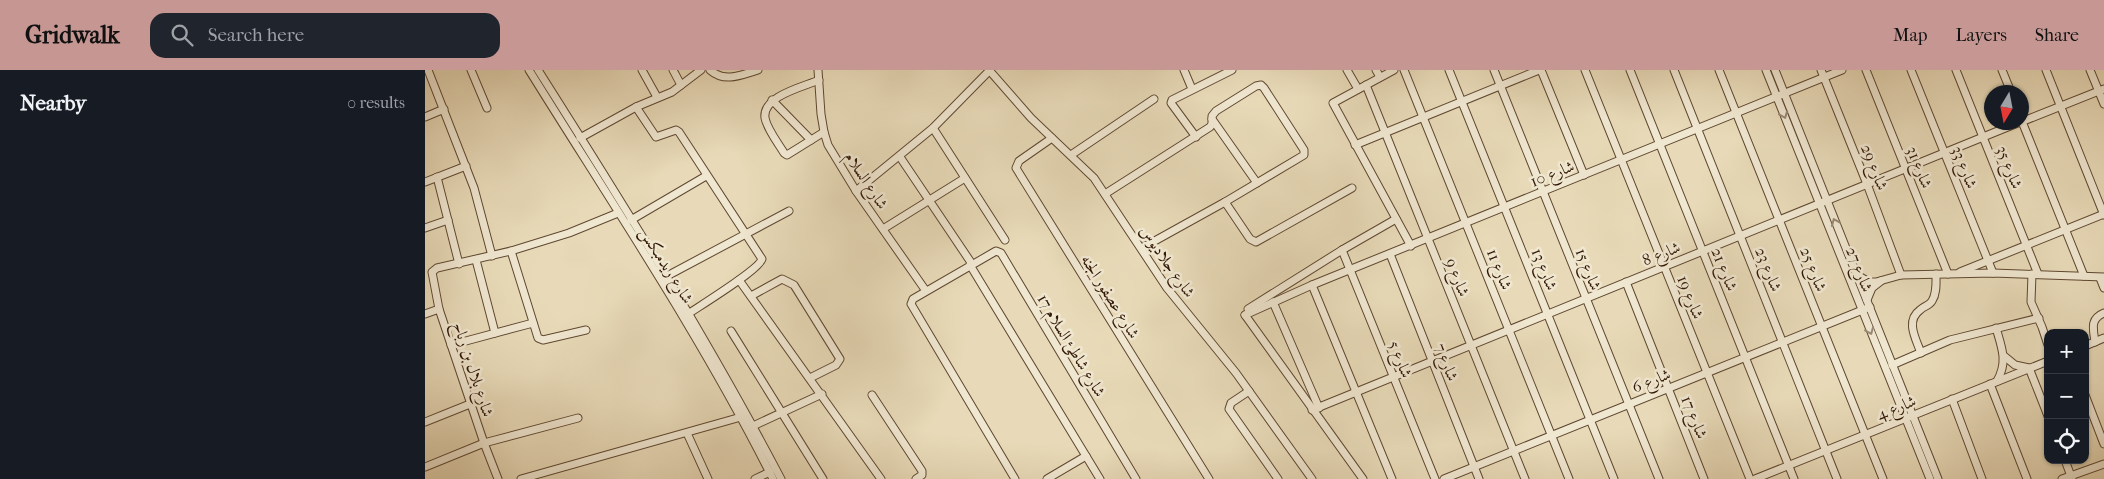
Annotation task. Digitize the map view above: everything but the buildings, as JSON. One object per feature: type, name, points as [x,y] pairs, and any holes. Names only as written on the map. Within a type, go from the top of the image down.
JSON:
[{"type":"street","points":[[471,70],[487,108]]},
{"type":"street","name":"شارع ريدمبكس","points":[[529,70],[580,138],[667,276],[772,476]]},
{"type":"street","name":"شارع ريدمبكس","points":[[537,70],[618,213],[686,315],[753,426],[781,479]]},
{"type":"street","points":[[642,70],[657,97]]},
{"type":"street","points":[[673,70],[681,85]]},
{"type":"street","points":[[580,138],[657,97],[673,92],[701,70]]},
{"type":"street","points":[[710,70],[721,77],[730,78],[758,70]]},
{"type":"street","name":"شارع السلام","points":[[818,70],[824,132],[828,146],[927,291]]},
{"type":"street","points":[[857,191],[933,128],[989,70]]},
{"type":"street","name":"شارع جلاديوس","points":[[989,70],[1011,96],[1094,178],[1167,288],[1249,391],[1312,479]]},
{"type":"street","points":[[1184,70],[1192,89]]},
{"type":"street","points":[[1195,137],[1171,103],[1175,97],[1219,73],[1232,70]]},
{"type":"street","points":[[1347,70],[1358,89]]},
{"type":"street","points":[[1376,70],[1380,77]]},
{"type":"street","points":[[1394,70],[1333,103],[1411,246]]},
{"type":"street","name":"شارع 11","points":[[1404,70],[1569,479]]},
{"type":"street","name":"شارع 13","points":[[1449,70],[1614,479]]},
{"type":"street","name":"شارع 15","points":[[1494,70],[1659,479]]},
{"type":"street","points":[[1355,145],[1540,70],[1584,175]]},
{"type":"street","name":"شارع 19","points":[[1585,70],[1750,479]]},
{"type":"street","name":"شارع 21","points":[[1630,70],[1794,479]]},
{"type":"street","name":"شارع 23","points":[[1674,70],[1837,479]]},
{"type":"street","name":"شارع 25","points":[[1719,70],[1883,479]]},
{"type":"street","name":"شارع 27","points":[[1766,70],[1819,203],[1892,365],[1908,417],[1937,479]]},
{"type":"street","name":"شارع 27","points":[[1775,70],[1857,274],[1866,306],[1930,479]]},
{"type":"street","name":"شارع 10","points":[[1245,316],[1312,285],[1785,93],[1823,74],[1842,70]]},
{"type":"street","name":"شارع 31","points":[[1866,70],[1952,274]]},
{"type":"street","name":"شارع 33","points":[[1911,70],[1993,273]]},
{"type":"street","name":"شارع 35","points":[[1956,70],[2026,246],[2035,274]]},
{"type":"street","points":[[2002,70],[2008,85]]},
{"type":"street","points":[[1952,274],[2104,215],[2046,70]]},
{"type":"street","points":[[2090,70],[2101,90],[2104,104]]},
{"type":"street","points":[[427,72],[444,109],[474,188],[492,256]]},
{"type":"street","name":"شارع 29","points":[[1823,74],[1901,275]]},
{"type":"street","points":[[819,80],[772,100],[766,108],[765,120],[785,154],[789,154],[824,132]]},
{"type":"street","points":[[1105,194],[1210,127],[1213,113],[1259,85],[1263,88],[1305,153],[1225,202],[1142,248]]},
{"type":"street","name":"شارع 9","points":[[1366,85],[1525,479]]},
{"type":"street","name":"شارع 8","points":[[2029,118],[2101,90]]},
{"type":"street","points":[[1071,155],[1154,99]]},
{"type":"street","points":[[772,100],[811,140]]},
{"type":"street","points":[[637,107],[656,137],[678,131],[762,260],[761,264],[739,280],[686,315]]},
{"type":"street","points":[[425,117],[444,109]]},
{"type":"street","points":[[1212,119],[1257,183]]},
{"type":"street","points":[[933,128],[1005,240]]},
{"type":"street","name":"شارع 8","points":[[1315,409],[2000,130]]},
{"type":"street","points":[[2025,130],[2084,276]]},
{"type":"street","name":"شارع عصفور الجنه","points":[[1053,138],[1019,162],[1016,168],[1209,479]]},
{"type":"street","points":[[900,157],[971,265],[1100,479]]},
{"type":"street","points":[[425,182],[466,166]]},
{"type":"street","points":[[631,220],[707,176]]},
{"type":"street","points":[[437,177],[459,264],[511,251],[569,233],[618,213]]},
{"type":"street","points":[[883,229],[965,178]]},
{"type":"street","points":[[1225,202],[1250,239],[1256,242],[1351,188]]},
{"type":"street","points":[[667,276],[789,211]]},
{"type":"street","points":[[1363,479],[1315,409],[1245,316],[1247,311],[1342,250],[1396,219]]},
{"type":"street","points":[[425,228],[448,220]]},
{"type":"street","name":"شارع 5","points":[[1342,250],[1435,479]]},
{"type":"street","points":[[511,251],[538,338],[540,340],[586,330]]},
{"type":"street","name":"شارع شاطئ السلام 17","points":[[1015,479],[911,306],[913,300],[994,251],[1001,253],[1135,479]]},
{"type":"street","name":"شارع 7","points":[[1390,254],[1479,479]]},
{"type":"street","points":[[476,260],[495,333]]},
{"type":"street","name":"شارع بلال بن رباح","points":[[459,264],[437,268],[431,275],[439,309],[498,479]]},
{"type":"street","points":[[1857,274],[1869,282],[1901,275],[1936,274],[1993,273],[2102,277],[2104,288]]},
{"type":"street","points":[[1921,352],[1913,331],[1913,319],[1918,311],[1928,306],[1934,298],[1936,274]]},
{"type":"street","points":[[2035,274],[2031,302],[2044,333]]},
{"type":"street","points":[[751,296],[782,279],[794,285],[840,359],[836,365],[810,378]]},
{"type":"street","points":[[739,280],[881,479]]},
{"type":"street","points":[[1866,306],[1872,288],[1883,280]]},
{"type":"street","name":"شارع 17","points":[[1625,282],[1705,479]]},
{"type":"street","points":[[1312,285],[1392,479]]},
{"type":"street","points":[[1273,302],[1315,409]]},
{"type":"street","name":"شارع 6","points":[[1444,479],[1822,327],[1866,306]]},
{"type":"street","points":[[425,314],[439,309]]},
{"type":"street","points":[[2095,342],[2093,321],[2104,313]]},
{"type":"street","points":[[1892,365],[1950,340],[2039,318]]},
{"type":"street","points":[[451,345],[533,323]]},
{"type":"street","points":[[1996,328],[2004,356],[2004,365],[1993,382],[2027,479]]},
{"type":"street","points":[[731,331],[823,479]]},
{"type":"street","points":[[2089,344],[2104,338]]},
{"type":"street","points":[[2004,356],[2015,365],[2029,368],[2044,406]]},
{"type":"street","name":"شارع 4","points":[[1755,479],[2044,362]]},
{"type":"street","points":[[1249,391],[1231,403],[1229,409],[1278,479]]},
{"type":"street","points":[[753,426],[822,394]]},
{"type":"street","points":[[872,395],[922,471],[923,475],[916,479]]},
{"type":"street","points":[[1952,400],[1982,479]]},
{"type":"street","points":[[425,422],[471,404]]},
{"type":"street","points":[[2089,405],[2104,444]]},
{"type":"street","points":[[521,479],[741,417]]},
{"type":"street","points":[[425,467],[484,443],[578,418]]},
{"type":"street","points":[[687,433],[708,479]]},
{"type":"street","points":[[1047,479],[1086,456]]},
{"type":"street","points":[[2066,464],[2071,477]]},
{"type":"street","points":[[2062,479],[2104,464]]},
{"type":"street","points":[[755,479],[772,476]]}]
